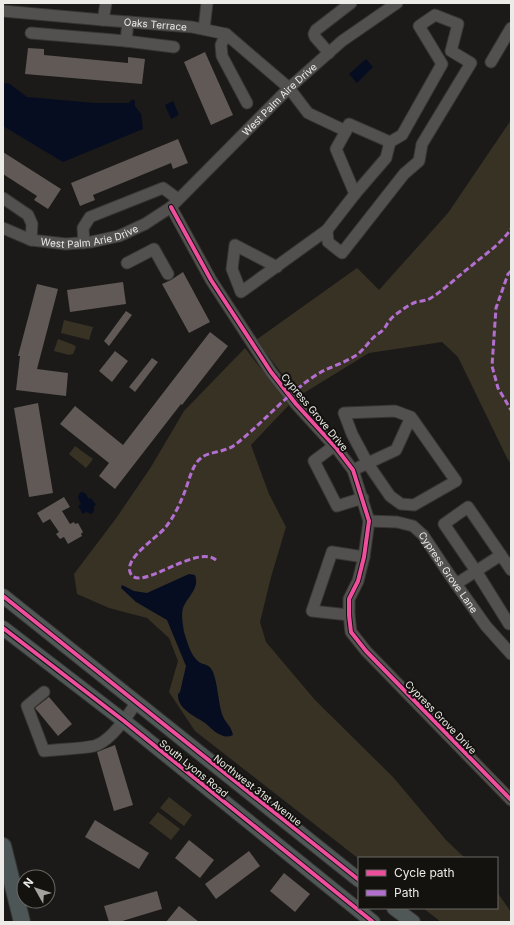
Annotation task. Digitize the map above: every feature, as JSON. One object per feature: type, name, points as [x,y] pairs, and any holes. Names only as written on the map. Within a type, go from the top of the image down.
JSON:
[{"type":"highway","points":[[3,846],[22,922]]},
{"type":"main road","name":"Northwest 31st Avenue","points":[[3,596],[358,879]]},
{"type":"main road","name":"South Lyons Road","points":[[3,628],[124,721],[373,922]]},
{"type":"main road","points":[[289,855],[303,836]]},
{"type":"main road","points":[[395,909],[413,922]]},
{"type":"street","points":[[103,20],[106,3]]},
{"type":"street","points":[[204,29],[207,3]]},
{"type":"street","points":[[329,53],[314,34],[316,30],[351,3]]},
{"type":"street","name":"West Palm Aire Drive","points":[[174,203],[289,88],[342,41],[391,5]]},
{"type":"street","name":"Oaks Terrace","points":[[3,10],[192,27],[226,34],[289,88],[308,113],[346,131]]},
{"type":"street","points":[[277,267],[235,245],[232,269],[241,292],[277,267],[327,230],[386,158],[390,142],[402,135],[442,64],[451,51],[458,24],[435,15],[419,26],[442,64]]},
{"type":"street","points":[[126,41],[128,22]]},
{"type":"street","points":[[491,62],[511,28]]},
{"type":"street","points":[[31,33],[126,41],[174,47]]},
{"type":"street","points":[[226,34],[221,45],[222,56],[247,103]]},
{"type":"street","points":[[327,230],[328,242],[342,253],[404,174],[419,161],[422,144],[471,63],[451,51]]},
{"type":"street","points":[[355,194],[336,149],[350,124],[390,142]]},
{"type":"street","points":[[84,242],[83,228],[90,217],[163,188],[174,203]]},
{"type":"street","points":[[3,198],[28,215],[32,224],[31,240]]},
{"type":"street","name":"West Palm Arie Drive","points":[[3,228],[31,240],[66,244],[91,242],[119,236],[145,224],[174,203]]},
{"type":"street","name":"Cypress Grove Drive","points":[[174,203],[211,280],[271,372],[296,404],[334,446],[353,470],[370,521],[358,581],[349,599],[348,615],[351,632],[366,651],[511,800]]},
{"type":"street","points":[[127,263],[154,249],[168,274]]},
{"type":"street","points":[[395,411],[411,417],[456,481],[414,505],[401,504],[390,496],[368,464],[352,434],[344,413],[395,411]]},
{"type":"street","points":[[353,470],[396,450],[411,417]]},
{"type":"street","points":[[334,446],[314,461],[337,506],[363,498]]},
{"type":"street","points":[[511,570],[468,507],[444,524],[476,571],[509,624],[511,623]]},
{"type":"street","name":"Cypress Grove Lane","points":[[370,521],[397,522],[413,526],[423,535],[486,626],[511,654]]},
{"type":"street","points":[[348,615],[312,610],[332,552],[364,557]]},
{"type":"street","points":[[456,584],[500,555]]},
{"type":"street","points":[[44,692],[26,706],[44,751],[95,746],[109,736],[124,721],[136,703]]},
{"type":"shaded area","points":[[511,120],[511,464],[458,357],[442,342],[369,353],[299,396],[256,340],[357,268],[379,290],[448,213]]},
{"type":"shaded area","points":[[64,320],[93,327],[89,340],[61,333]]},
{"type":"shaded area","points":[[58,339],[76,347],[73,354],[69,355],[54,351]]},
{"type":"shaded area","points":[[245,348],[289,405],[251,445],[269,494],[286,527],[271,577],[260,622],[266,642],[315,700],[393,777],[446,840],[464,857],[358,857],[358,858],[195,731],[169,692],[178,661],[169,638],[147,618],[109,608],[77,594],[74,574],[117,517],[151,467],[184,411]]},
{"type":"shaded area","points":[[75,446],[93,459],[86,468],[69,454]]},
{"type":"shaded area","points":[[169,797],[192,815],[184,826],[160,808]]},
{"type":"shaded area","points":[[158,812],[180,829],[171,840],[149,823]]},
{"type":"shaded area","points":[[498,893],[511,912],[511,922],[441,922],[424,909],[498,909]]},
{"type":"water","points":[[366,59],[373,67],[357,83],[349,74]]},
{"type":"water","points":[[4,83],[10,84],[27,97],[95,103],[129,103],[132,99],[135,101],[135,106],[141,114],[143,129],[63,162],[3,126]]},
{"type":"water","points":[[173,101],[179,115],[171,119],[165,105]]},
{"type":"water","points":[[81,492],[85,493],[89,499],[91,498],[96,505],[94,506],[94,512],[91,514],[86,512],[83,514],[78,506],[81,504],[78,498]]},
{"type":"water","points":[[189,574],[195,575],[196,584],[182,611],[184,632],[193,656],[199,662],[210,667],[213,672],[222,714],[233,735],[230,736],[224,736],[217,733],[205,723],[187,712],[180,704],[178,694],[180,692],[186,666],[167,620],[136,602],[121,588],[122,585],[134,591],[147,593]]},
{"type":"building","points":[[28,48],[44,49],[44,55],[128,63],[128,57],[145,59],[142,84],[25,74]]},
{"type":"building","points":[[205,52],[233,115],[211,125],[184,62]]},
{"type":"building","points":[[178,139],[188,163],[173,169],[171,163],[93,195],[95,200],[80,206],[71,183]]},
{"type":"building","points":[[3,152],[61,189],[48,209],[34,200],[37,196],[3,174]]},
{"type":"building","points":[[183,272],[210,322],[189,333],[162,284]]},
{"type":"building","points":[[123,282],[126,304],[70,312],[67,290]]},
{"type":"building","points":[[37,284],[58,289],[37,369],[68,373],[66,396],[16,390],[20,356],[18,356]]},
{"type":"building","points":[[126,311],[132,315],[109,346],[104,341]]},
{"type":"building","points":[[210,332],[228,346],[115,489],[99,476],[109,463],[60,424],[75,406],[123,445]]},
{"type":"building","points":[[115,351],[128,361],[112,382],[99,371]]},
{"type":"building","points":[[152,358],[158,362],[135,392],[129,387]]},
{"type":"building","points":[[38,403],[53,493],[29,497],[14,408]]},
{"type":"building","points":[[64,497],[70,507],[62,511],[70,524],[74,522],[75,524],[78,523],[83,532],[81,534],[82,536],[68,544],[64,537],[60,539],[56,534],[59,532],[50,519],[43,523],[37,513]]},
{"type":"building","points":[[49,697],[72,724],[58,736],[35,708]]},
{"type":"building","points":[[115,745],[133,805],[114,811],[97,752]]},
{"type":"building","points":[[95,820],[149,853],[139,869],[85,837]]},
{"type":"building","points":[[189,840],[214,860],[200,878],[175,858]]},
{"type":"building","points":[[249,851],[260,866],[216,899],[205,884]]},
{"type":"building","points":[[284,873],[310,894],[295,912],[270,891]]},
{"type":"building","points":[[157,891],[162,909],[119,922],[109,922],[104,906]]},
{"type":"building","points":[[179,906],[199,922],[166,922]]},
{"type":"marked path","points":[[216,560],[207,557],[195,558],[144,577],[135,577],[130,572],[132,561],[136,555],[164,529],[173,516],[179,506],[193,469],[201,458],[208,454],[232,447],[284,400],[316,375],[358,354],[383,330],[394,316],[416,302],[431,298],[446,287],[492,249],[511,229]]},
{"type":"marked path","points":[[511,271],[508,274],[496,308],[492,366],[498,388],[511,410]]},
{"type":"cycle path","points":[[171,207],[211,280],[271,372],[296,404],[337,449],[353,470],[369,521],[364,557],[358,581],[349,599],[351,632],[366,651],[511,800]]},
{"type":"cycle path","points":[[3,596],[358,879]]},
{"type":"cycle path","points":[[3,628],[124,721],[373,922]]}]
